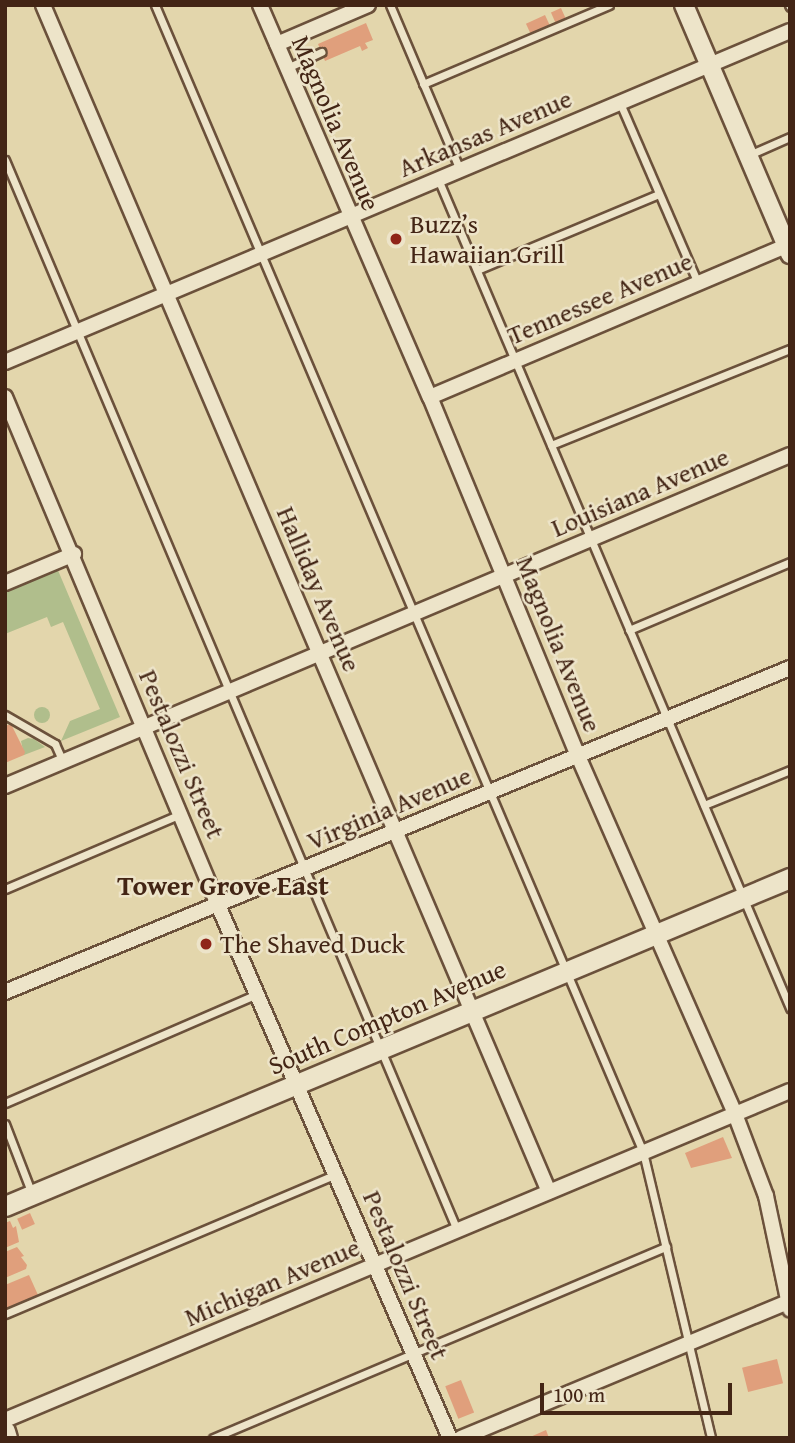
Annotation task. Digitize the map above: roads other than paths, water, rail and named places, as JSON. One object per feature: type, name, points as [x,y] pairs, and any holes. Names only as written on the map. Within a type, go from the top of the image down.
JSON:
[{"type":"main road","name":"South Compton Avenue","points":[[5,1206],[790,877]]},
{"type":"main road","points":[[5,1431],[7,1438]]},
{"type":"street","name":"Halliday Avenue","points":[[43,5],[549,1192]]},
{"type":"street","points":[[277,44],[346,10],[368,5]]},
{"type":"street","points":[[684,5],[789,248]]},
{"type":"street","name":"Magnolia Avenue","points":[[265,7],[277,44],[349,217],[430,397],[578,756],[735,1114],[766,1196],[789,1304]]},
{"type":"street","name":"Arkansas Avenue","points":[[5,362],[790,31]]},
{"type":"street","name":"Tennessee Avenue","points":[[430,397],[698,283],[789,248]]},
{"type":"street","name":"Pestalozzi Street","points":[[5,397],[74,554],[218,905],[450,1438]]},
{"type":"street","name":"Louisiana Avenue","points":[[5,786],[790,455]]},
{"type":"street","points":[[5,583],[74,554]]},
{"type":"street","name":"Virginia Avenue","points":[[5,992],[790,668]]},
{"type":"street","name":"Michigan Avenue","points":[[5,1420],[790,1091]]},
{"type":"street","points":[[461,1438],[483,1433],[688,1342],[789,1304]]},
{"type":"lane","points":[[155,5],[643,1152],[711,1438]]},
{"type":"lane","points":[[390,5],[460,170]]},
{"type":"lane","points":[[423,84],[609,5]]},
{"type":"lane","points":[[287,68],[322,52]]},
{"type":"lane","points":[[620,103],[698,283]]},
{"type":"lane","points":[[748,155],[790,137]]},
{"type":"lane","points":[[5,160],[457,1230]]},
{"type":"lane","points":[[438,179],[790,1008]]},
{"type":"lane","points":[[477,270],[660,194]]},
{"type":"lane","points":[[551,445],[790,349]]},
{"type":"lane","points":[[629,630],[790,562]]},
{"type":"lane","points":[[5,715],[55,744],[63,762]]},
{"type":"lane","points":[[704,806],[790,770]]},
{"type":"lane","points":[[5,889],[181,814]]},
{"type":"lane","points":[[781,987],[790,983]]},
{"type":"lane","points":[[5,1103],[257,994]]},
{"type":"lane","points":[[5,1124],[32,1195]]},
{"type":"lane","points":[[5,1314],[336,1174]]},
{"type":"lane","points":[[213,1438],[666,1247]]},
{"type":"place","name":"Buzz’s Hawaiian Grill","points":[[396,239]]},
{"type":"place","name":"The Shaved Duck","points":[[206,944]]},
{"type":"district","name":"Tower Grove East","points":[[223,885]]}]
